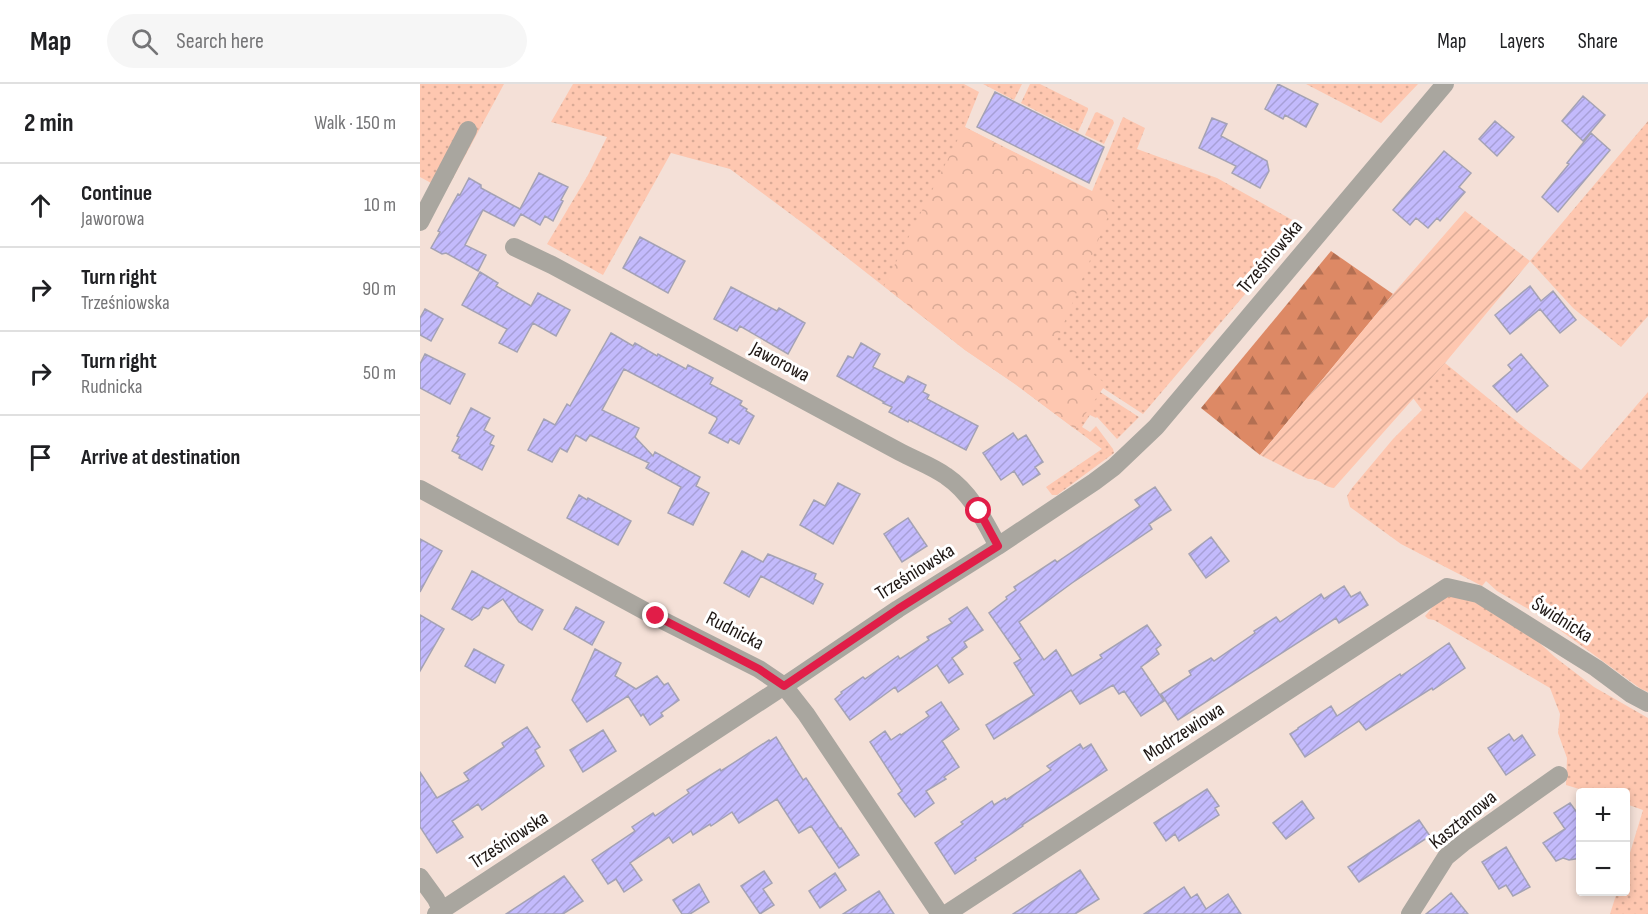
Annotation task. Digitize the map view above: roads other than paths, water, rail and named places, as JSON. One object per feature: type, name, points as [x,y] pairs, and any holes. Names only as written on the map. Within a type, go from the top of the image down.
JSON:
[{"type":"street","name":"Trześniowska","points":[[440,913],[1108,472],[1156,427],[1445,84]]},
{"type":"street","points":[[420,222],[468,130]]},
{"type":"street","name":"Jaworowa","points":[[514,247],[552,265],[944,474],[968,495],[998,546]]},
{"type":"street","name":"Rudnicka","points":[[420,489],[759,669],[784,686],[806,714],[940,914]]},
{"type":"street","name":"Świdnicka","points":[[1447,587],[1478,594],[1648,703]]},
{"type":"street","name":"Modrzewiowa","points":[[946,914],[1447,587]]},
{"type":"street","name":"Kasztanowa","points":[[1410,914],[1446,857],[1559,775]]},
{"type":"street","points":[[420,877],[435,899],[440,913]]}]
